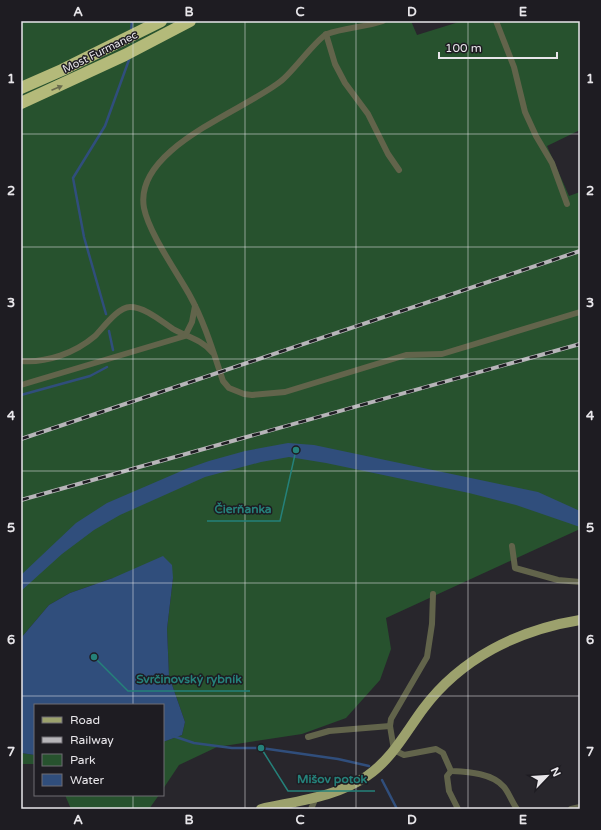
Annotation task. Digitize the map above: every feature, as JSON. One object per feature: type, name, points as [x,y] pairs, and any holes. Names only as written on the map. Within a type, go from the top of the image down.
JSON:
[{"type":"highway","name":"Most Furmanec","points":[[21,88],[62,70],[162,21]]},
{"type":"highway","name":"Most Furmanec","points":[[21,104],[125,56],[190,21]]},
{"type":"main road","points":[[261,809],[340,790],[358,782],[378,768],[394,750],[435,694],[452,676],[470,661],[500,645],[531,632],[580,620]]},
{"type":"street","points":[[383,21],[366,27],[326,34],[282,81],[196,132],[162,158],[150,176],[145,192],[144,208],[155,234],[205,325],[223,381],[229,388],[236,392],[252,395],[285,392],[406,355],[442,354],[580,312]]},
{"type":"street","points":[[496,21],[514,67],[528,118],[536,136],[552,163],[567,204]]},
{"type":"street","points":[[326,34],[335,64],[345,83],[368,114],[388,154],[399,170]]},
{"type":"street","points":[[21,385],[185,336],[192,322],[195,305]]},
{"type":"street","points":[[21,361],[50,359],[70,352],[94,336],[116,314],[128,307],[141,309],[185,336],[196,338],[206,345],[213,353]]},
{"type":"street","points":[[512,546],[515,568],[551,578],[580,582]]},
{"type":"street","points":[[433,594],[432,624],[427,657],[402,697],[391,719],[390,726],[394,750],[404,756],[436,749],[443,753],[452,771]]},
{"type":"street","points":[[308,736],[329,731],[390,726]]},
{"type":"street","points":[[458,809],[449,791],[447,776],[452,771],[468,772],[497,780],[505,788],[517,809]]},
{"type":"street","points":[[311,809],[314,802],[312,797]]},
{"type":"street","points":[[571,809],[580,807]]},
{"type":"green space","points":[[21,21],[411,21],[417,35],[462,21],[580,22],[580,130],[547,146],[569,196],[580,192],[580,529],[386,618],[391,649],[380,680],[346,718],[302,734],[217,747],[179,765],[164,788],[164,742],[182,735],[185,722],[169,676],[167,629],[173,578],[113,578],[70,593],[49,605],[21,638]]},
{"type":"green space","points":[[21,753],[34,755],[34,764],[21,764]]},
{"type":"green space","points":[[65,796],[158,796],[149,809],[71,809]]},
{"type":"water","points":[[288,443],[314,445],[538,492],[580,511],[580,527],[516,505],[469,493],[326,463],[289,457],[261,462],[205,477],[120,515],[94,530],[62,554],[21,591],[21,575],[76,523],[107,503],[186,469],[209,461],[245,451]]},
{"type":"water","points":[[163,556],[172,565],[173,578],[167,629],[169,676],[185,722],[182,735],[164,742],[164,704],[34,704],[34,755],[21,753],[21,638],[49,605],[70,593],[113,578]]},
{"type":"waterway","points":[[131,30],[132,21]]},
{"type":"waterway","points":[[106,314],[84,237],[73,178],[105,126],[130,57]]},
{"type":"waterway","points":[[109,331],[113,350]]},
{"type":"waterway","points":[[21,395],[90,376],[107,367]]},
{"type":"waterway","points":[[173,736],[194,743],[232,748],[261,748],[338,759],[369,766]]},
{"type":"waterway","points":[[382,780],[397,809]]},
{"type":"railway","points":[[21,439],[580,251]]},
{"type":"railway","points":[[21,500],[580,344]]},
{"type":"place","name":"Čierňanka","points":[[296,450]]},
{"type":"place","name":"Svrčinovský rybník","points":[[94,657]]},
{"type":"place","name":"Mišov potok","points":[[261,748]]}]
